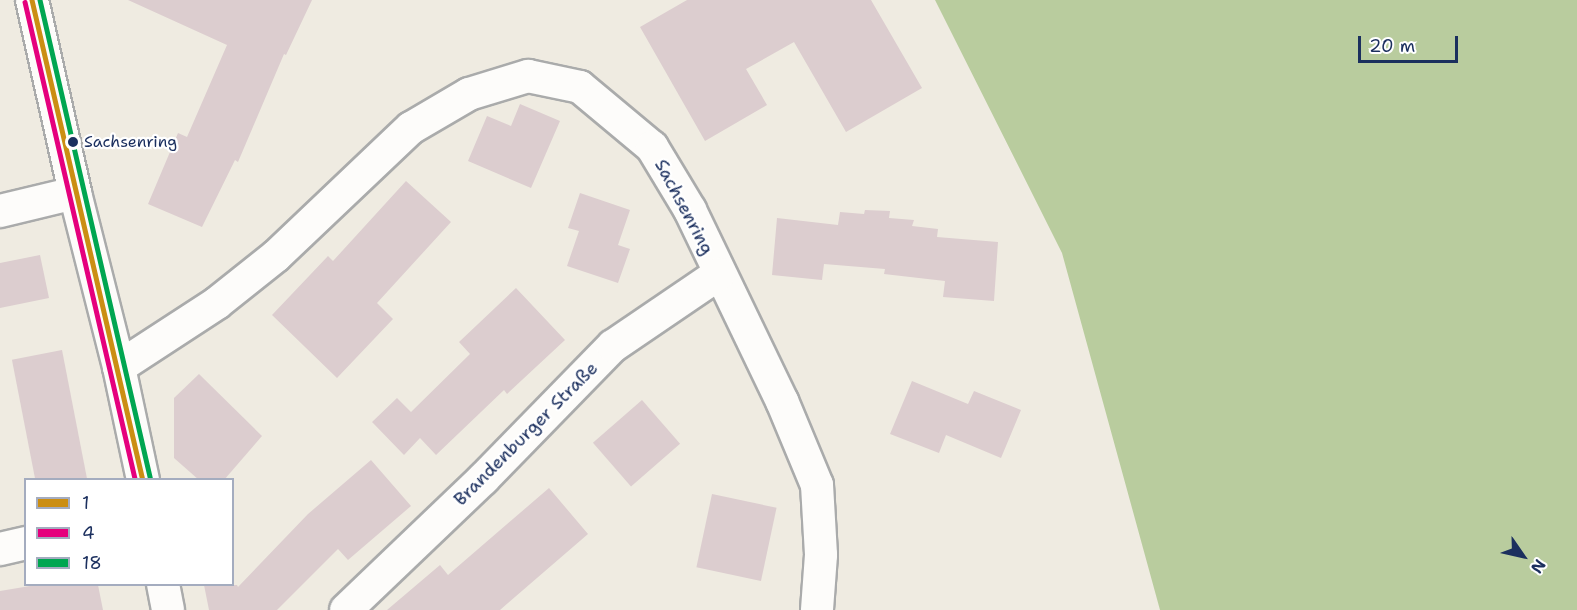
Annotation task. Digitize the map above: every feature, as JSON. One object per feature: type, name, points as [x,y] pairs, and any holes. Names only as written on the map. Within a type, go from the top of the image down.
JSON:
[{"type":"street","points":[[32,0],[75,193],[119,367],[143,478]]},
{"type":"street","name":"Sachsenring","points":[[119,367],[217,303],[276,256],[411,128],[469,94],[528,76],[580,87],[652,147],[690,210],[782,401],[817,485],[821,555],[817,610]]},
{"type":"street","points":[[0,211],[75,193]]},
{"type":"street","name":"Brandenburger Straße","points":[[346,610],[483,479],[613,346],[719,274]]},
{"type":"street","points":[[0,549],[24,543]]},
{"type":"street","points":[[163,586],[168,610]]},
{"type":"green space","points":[[935,0],[1577,0],[1577,610],[1160,610],[1062,253]]},
{"type":"building","points":[[128,0],[312,0],[286,55],[284,54],[238,162],[235,160],[202,227],[148,204],[178,133],[187,137],[227,45]]},
{"type":"building","points":[[687,0],[871,0],[922,88],[846,132],[794,42],[746,69],[767,105],[705,141],[640,27]]},
{"type":"building","points":[[520,104],[560,121],[531,188],[468,161],[487,116],[511,126]]},
{"type":"building","points":[[406,181],[451,222],[377,303],[393,319],[337,378],[272,315],[328,256],[333,261]]},
{"type":"building","points":[[580,193],[630,210],[618,245],[630,249],[618,283],[567,266],[579,231],[568,228]]},
{"type":"building","points":[[865,210],[890,211],[889,218],[914,220],[912,226],[938,229],[937,237],[998,242],[994,301],[943,297],[945,281],[884,274],[885,269],[824,264],[822,280],[772,275],[777,218],[838,225],[840,212],[864,214]]},
{"type":"building","points":[[40,255],[49,298],[0,308],[0,263]]},
{"type":"building","points":[[516,288],[565,340],[507,394],[504,390],[436,455],[420,438],[404,455],[372,422],[397,398],[411,412],[470,354],[459,342]]},
{"type":"building","points":[[62,350],[87,478],[35,478],[12,360]]},
{"type":"building","points":[[199,374],[262,436],[226,478],[197,478],[174,458],[174,398]]},
{"type":"building","points":[[912,381],[968,404],[974,391],[1021,410],[1001,458],[946,435],[939,453],[890,434]]},
{"type":"building","points":[[642,400],[680,444],[631,486],[593,443]]},
{"type":"building","points":[[371,460],[411,506],[348,560],[338,549],[277,610],[209,610],[204,586],[237,585],[238,587],[308,514]]},
{"type":"building","points":[[549,488],[588,534],[500,610],[387,610],[440,565],[448,575]]},
{"type":"building","points":[[712,494],[777,508],[761,581],[696,567]]},
{"type":"building","points":[[30,586],[98,586],[103,610],[0,610],[0,591]]},
{"type":"transit line","name":"1","points":[[32,0],[143,478]]},
{"type":"transit line","name":"18","points":[[40,0],[150,478]]},
{"type":"transit line","name":"4","points":[[25,2],[135,478]]},
{"type":"place","name":"Sachsenring","points":[[73,142]]}]
